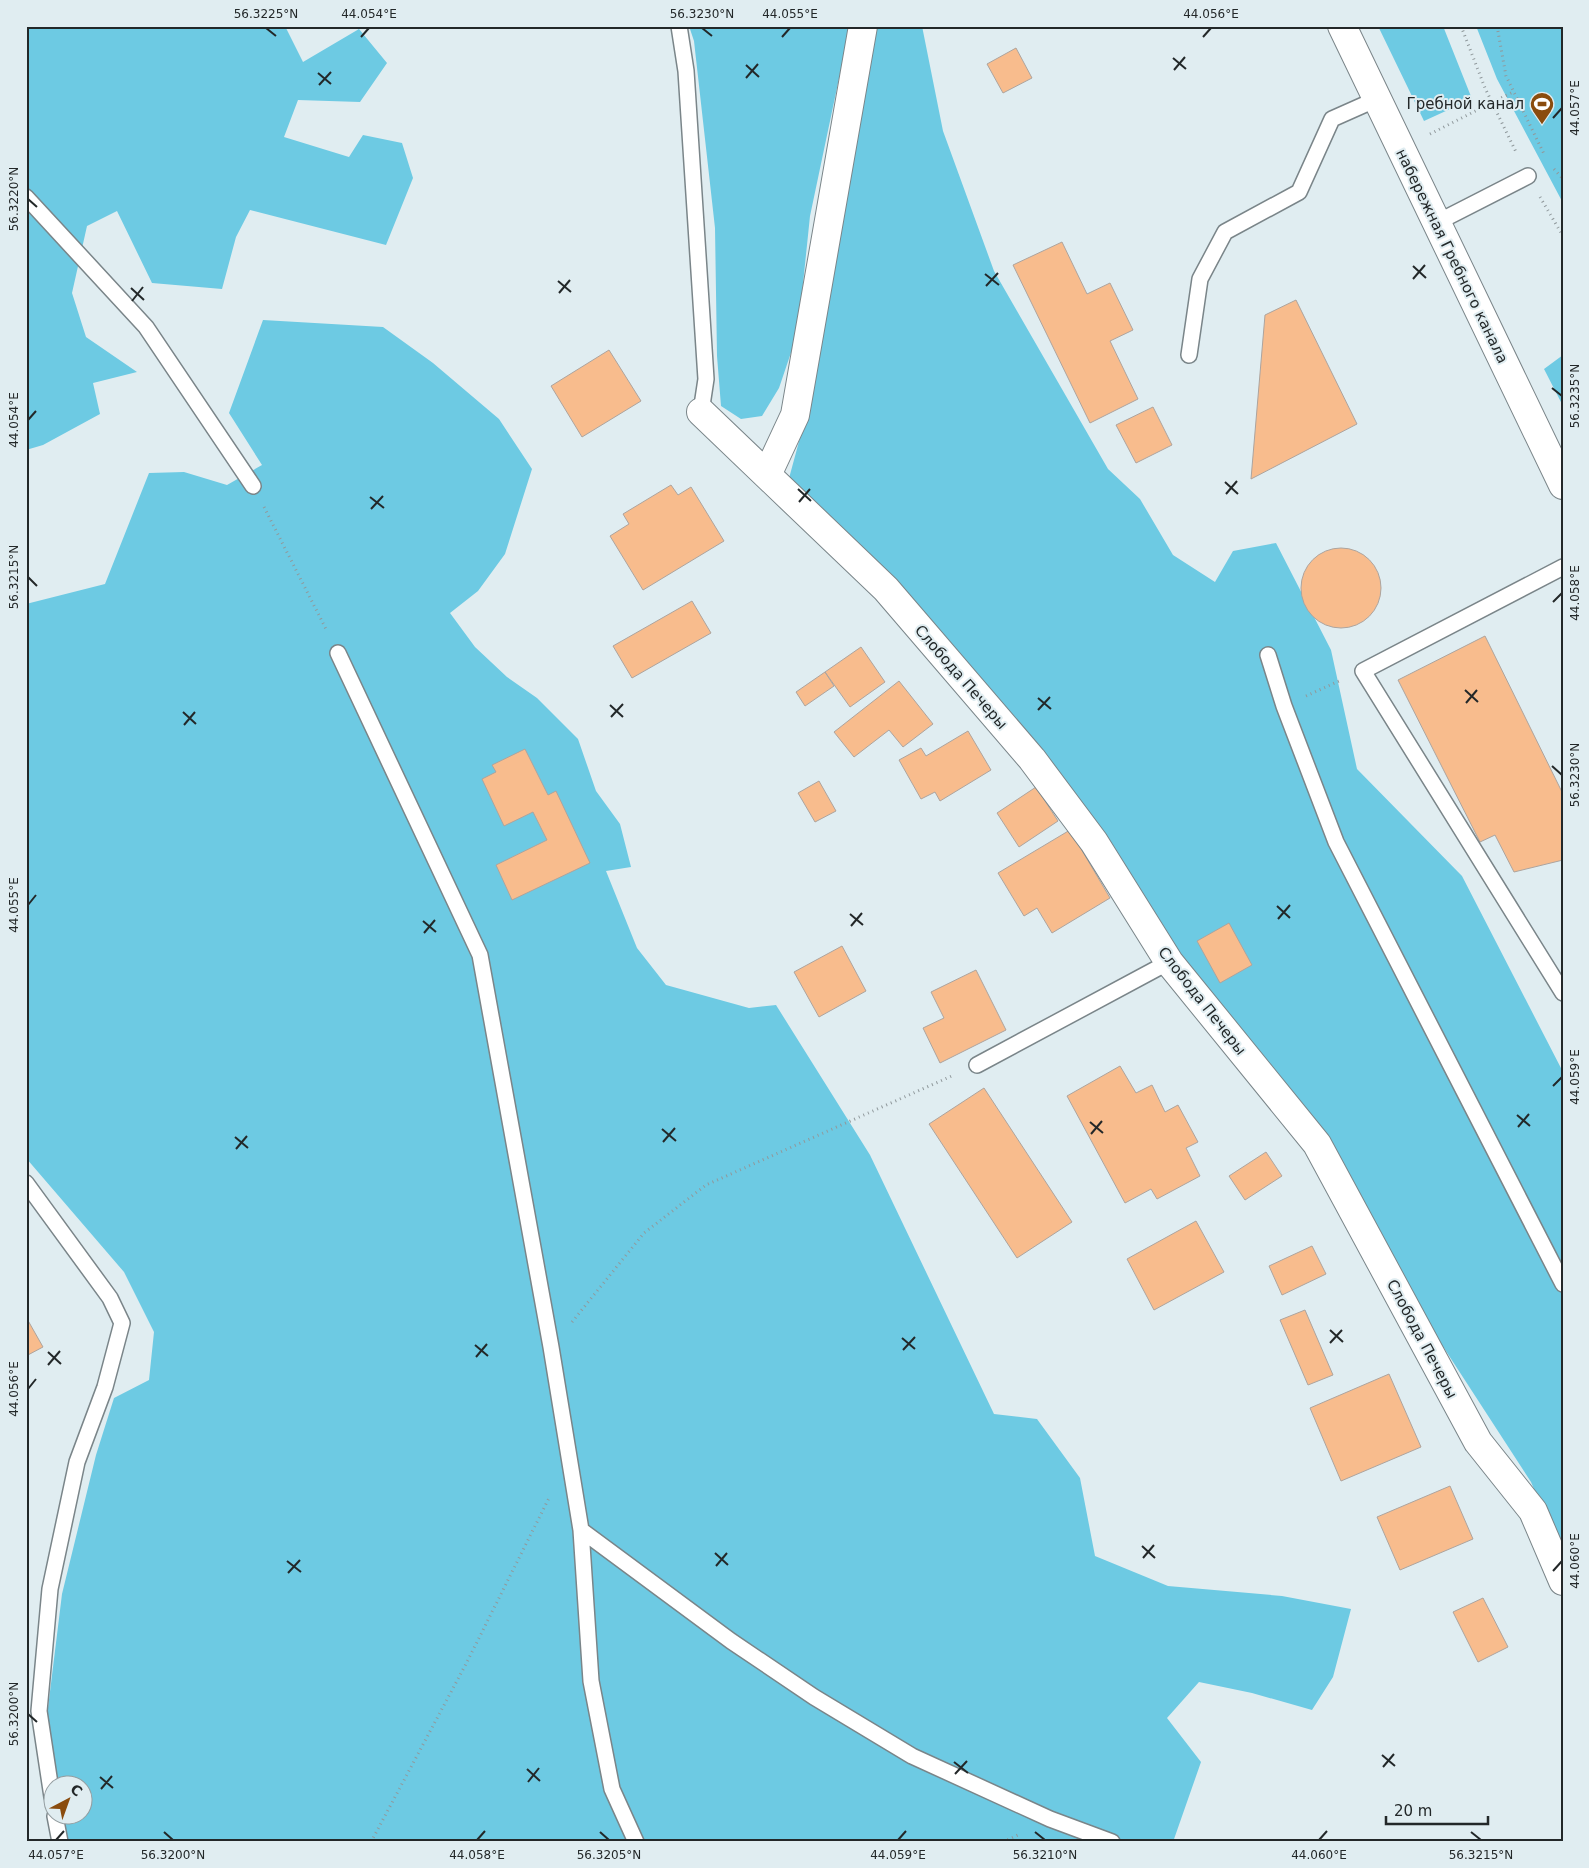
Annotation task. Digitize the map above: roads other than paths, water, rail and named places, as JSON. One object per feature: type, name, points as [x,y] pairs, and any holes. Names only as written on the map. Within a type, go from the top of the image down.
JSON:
[{"type":"street","points":[[767,475],[794,415],[863,26]]},
{"type":"street","name":"набережная Гребного канала","points":[[1342,26],[1563,485]]},
{"type":"street","name":"Слобода Печеры","points":[[701,412],[886,589],[1032,759],[1094,842],[1169,962],[1317,1144],[1478,1442],[1532,1511],[1563,1581]]},
{"type":"lane","points":[[679,26],[686,71],[706,379],[701,412]]},
{"type":"lane","points":[[1189,355],[1200,279],[1225,232],[1299,192],[1332,120],[1377,99]]},
{"type":"lane","points":[[1436,223],[1528,176]]},
{"type":"lane","points":[[26,197],[146,327],[253,486]]},
{"type":"lane","points":[[1563,567],[1363,671],[1563,993]]},
{"type":"lane","points":[[338,653],[480,956],[551,1347],[581,1530],[591,1681],[612,1789],[636,1842]]},
{"type":"lane","points":[[1268,655],[1284,706],[1336,842],[1563,1284]]},
{"type":"lane","points":[[977,1065],[1169,962]]},
{"type":"lane","points":[[26,1183],[110,1298],[122,1323],[106,1387],[77,1462],[50,1588],[39,1710],[49,1776]]},
{"type":"lane","points":[[581,1530],[731,1641],[814,1698],[912,1756],[1050,1819],[1112,1842]]},
{"type":"lane","points":[[57,1826],[60,1842]]},
{"type":"place","name":"Гребной канал","points":[[1542,125]]}]
